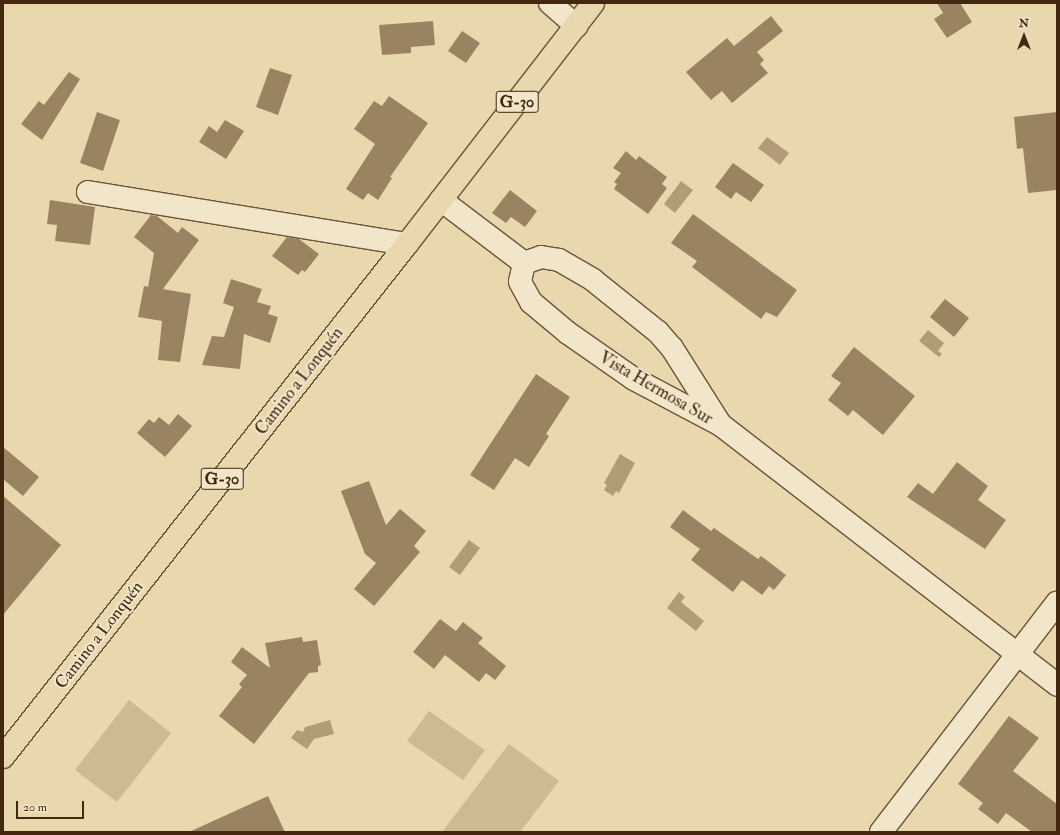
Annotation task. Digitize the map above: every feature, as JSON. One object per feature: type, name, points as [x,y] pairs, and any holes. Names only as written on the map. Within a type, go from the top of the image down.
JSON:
[{"type":"main road","name":"Camino a Lonquén","points":[[3,757],[407,244],[593,3]]},
{"type":"street","points":[[550,3],[576,26]]},
{"type":"street","points":[[88,192],[407,244]]},
{"type":"street","points":[[441,200],[524,263],[541,257],[559,260],[593,280],[658,332],[721,425],[1057,685]]},
{"type":"street","name":"Vista Hermosa Sur","points":[[524,263],[520,282],[525,291],[532,302],[568,333],[634,379],[721,425]]},
{"type":"street","points":[[881,832],[1057,604]]},
{"type":"shaded area","points":[[767,137],[789,153],[780,165],[758,148]]},
{"type":"shaded area","points":[[681,181],[693,190],[675,213],[664,204]]},
{"type":"shaded area","points":[[928,330],[944,343],[938,351],[942,354],[939,357],[919,341]]},
{"type":"shaded area","points":[[620,454],[635,463],[619,493],[616,491],[613,496],[604,490],[607,485],[604,483]]},
{"type":"shaded area","points":[[469,540],[480,548],[460,575],[449,567]]},
{"type":"shaded area","points":[[679,592],[685,597],[681,602],[704,621],[696,631],[667,608]]},
{"type":"shaded area","points":[[129,700],[171,733],[117,802],[75,770]]},
{"type":"shaded area","points":[[429,711],[485,750],[463,780],[407,741]]},
{"type":"shaded area","points":[[330,720],[334,734],[314,739],[307,749],[291,738],[297,730],[303,732],[305,727]]},
{"type":"shaded area","points":[[509,744],[559,781],[520,832],[442,832]]},
{"type":"building","points":[[937,3],[960,3],[972,22],[947,38],[934,19],[943,13]]},
{"type":"building","points":[[771,16],[783,31],[757,52],[764,60],[760,64],[768,73],[732,103],[722,91],[711,100],[686,72],[727,38],[734,46]]},
{"type":"building","points":[[433,21],[435,45],[411,47],[411,53],[382,55],[379,25]]},
{"type":"building","points":[[462,31],[480,43],[466,63],[448,51]]},
{"type":"building","points":[[270,68],[292,75],[278,115],[256,107]]},
{"type":"building","points":[[69,72],[80,79],[42,140],[21,124],[39,101],[44,105]]},
{"type":"building","points":[[389,96],[428,123],[390,177],[392,178],[378,200],[368,193],[363,200],[346,189],[375,144],[354,129],[374,101],[382,106]]},
{"type":"building","points":[[97,112],[120,120],[103,171],[80,163]]},
{"type":"building","points":[[1057,112],[1057,190],[1028,193],[1023,148],[1017,149],[1014,117]]},
{"type":"building","points":[[225,120],[244,131],[226,159],[199,142],[209,126],[217,132]]},
{"type":"building","points":[[626,151],[636,160],[639,156],[667,177],[662,184],[667,188],[648,214],[614,189],[617,184],[614,182],[621,173],[613,168]]},
{"type":"building","points":[[733,163],[764,185],[751,202],[736,192],[731,199],[715,187]]},
{"type":"building","points":[[510,190],[537,211],[525,227],[511,217],[506,223],[492,213]]},
{"type":"building","points":[[50,200],[95,207],[90,245],[55,241],[57,225],[47,224]]},
{"type":"building","points":[[693,214],[797,290],[777,317],[766,312],[761,319],[692,267],[697,261],[671,243]]},
{"type":"building","points":[[151,215],[157,216],[178,233],[182,227],[199,240],[163,289],[191,294],[180,362],[158,360],[162,321],[138,317],[144,286],[148,287],[154,253],[134,237]]},
{"type":"building","points":[[287,237],[299,239],[319,254],[305,272],[302,270],[298,275],[272,256]]},
{"type":"building","points":[[231,279],[262,289],[257,302],[271,306],[268,314],[278,317],[270,343],[244,334],[240,369],[202,365],[212,336],[224,337],[234,307],[223,303]]},
{"type":"building","points":[[945,299],[969,318],[954,337],[930,317]]},
{"type":"building","points":[[854,347],[915,396],[883,435],[853,410],[848,416],[828,400],[841,383],[831,376]]},
{"type":"building","points":[[536,374],[570,397],[546,434],[549,436],[529,467],[515,458],[494,490],[470,475]]},
{"type":"building","points":[[178,414],[192,426],[165,457],[137,433],[149,419],[154,423],[159,417],[169,425]]},
{"type":"building","points":[[3,447],[39,477],[23,496],[3,479]]},
{"type":"building","points":[[957,462],[988,486],[978,500],[1006,520],[985,549],[907,497],[918,483],[933,494]]},
{"type":"building","points":[[369,481],[386,525],[400,509],[426,531],[414,546],[420,552],[374,606],[354,589],[376,563],[365,554],[341,491]]},
{"type":"building","points":[[3,496],[61,545],[3,615]]},
{"type":"building","points":[[683,510],[711,531],[714,528],[758,559],[761,556],[786,575],[774,590],[769,586],[762,595],[742,580],[733,592],[691,560],[700,549],[670,527]]},
{"type":"building","points":[[440,619],[456,631],[463,622],[483,638],[478,643],[506,666],[495,680],[486,673],[479,682],[445,655],[434,669],[413,652]]},
{"type":"building","points":[[302,637],[303,642],[317,640],[321,665],[318,666],[318,672],[309,673],[254,744],[219,716],[242,687],[239,684],[247,675],[231,662],[242,647],[270,668],[265,643]]},
{"type":"building","points":[[1009,716],[1039,738],[1013,771],[1057,804],[1057,832],[1032,832],[1006,813],[998,824],[978,809],[983,803],[958,784]]},
{"type":"building","points":[[268,796],[285,832],[189,832]]}]
